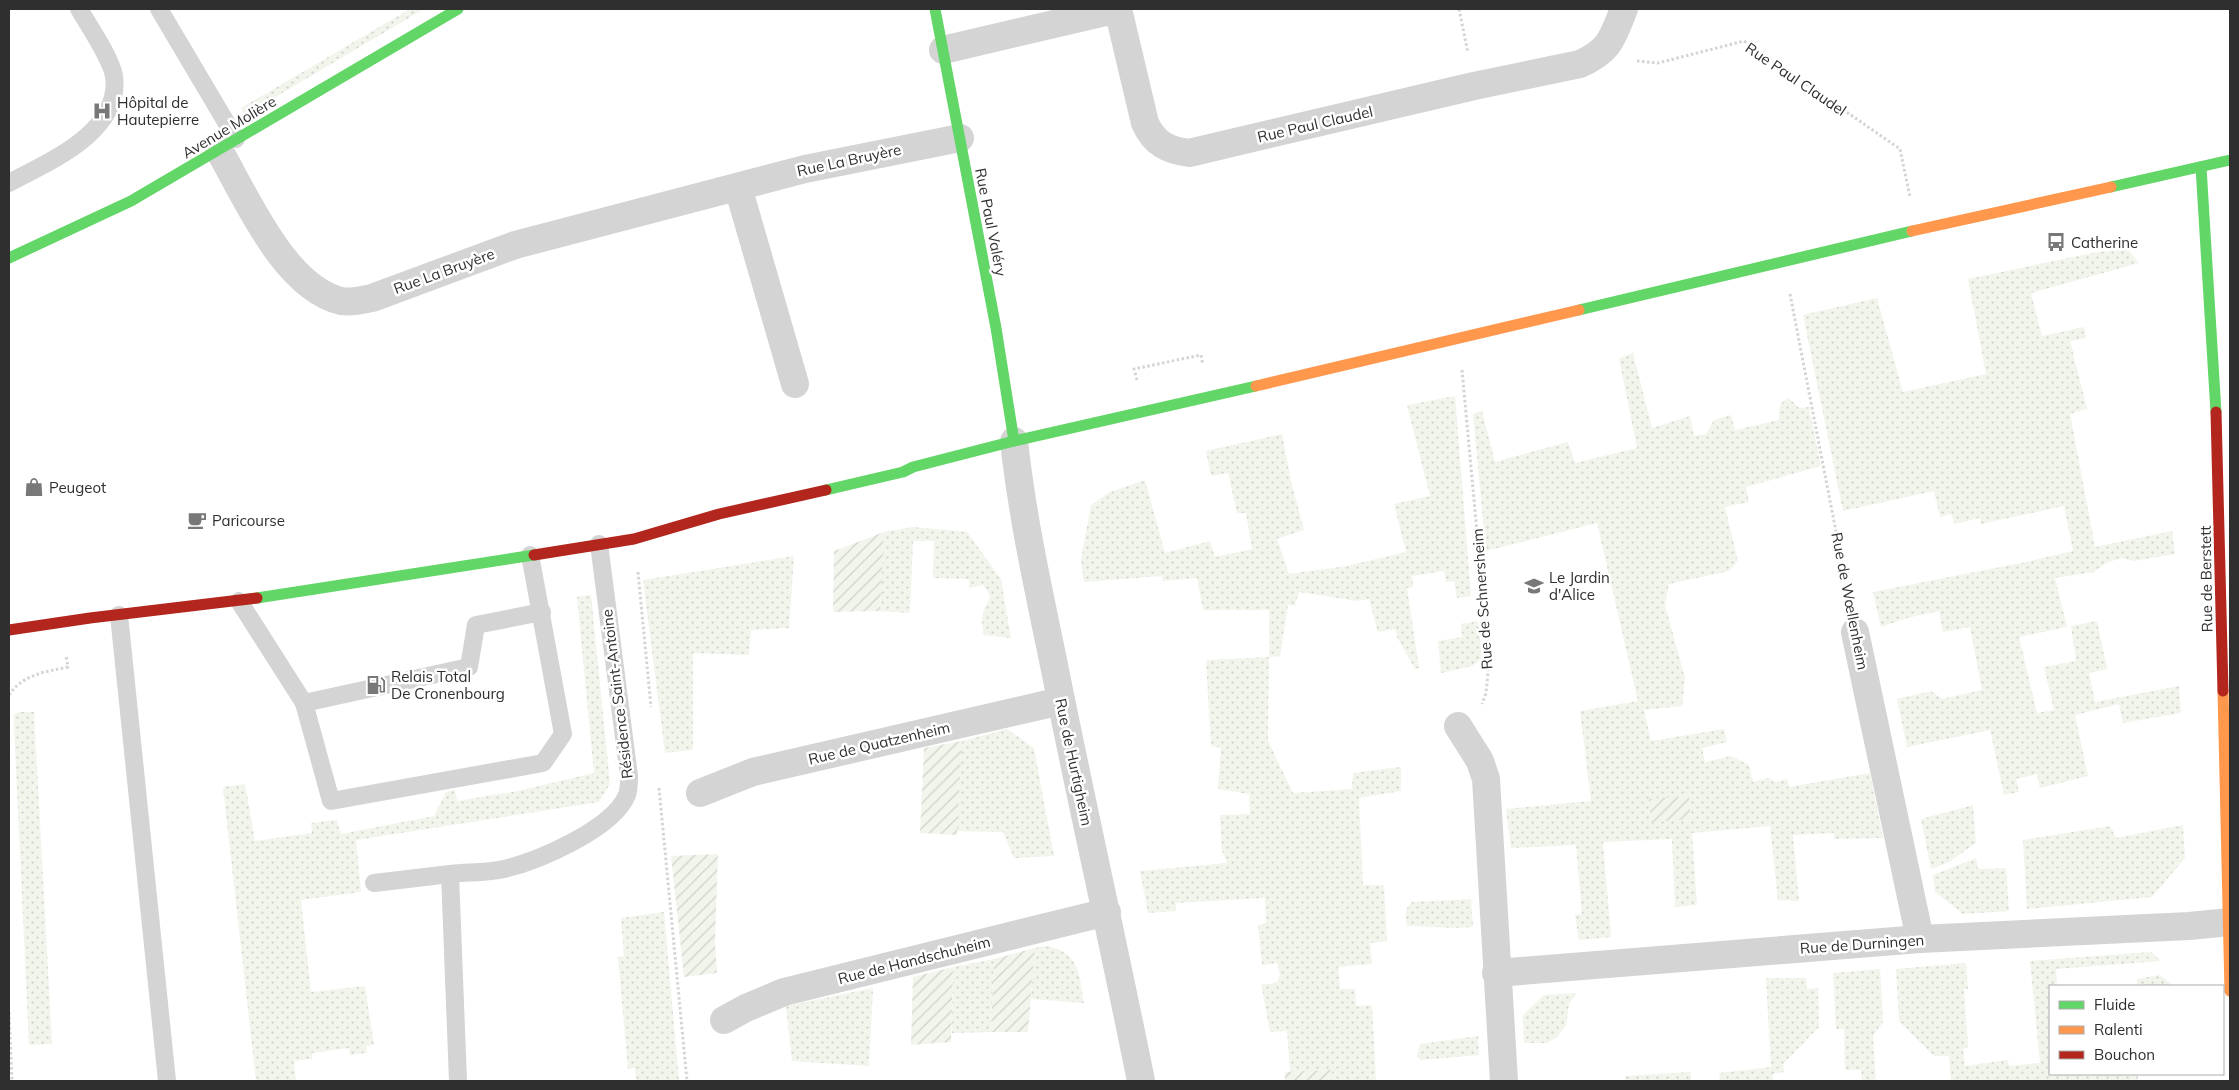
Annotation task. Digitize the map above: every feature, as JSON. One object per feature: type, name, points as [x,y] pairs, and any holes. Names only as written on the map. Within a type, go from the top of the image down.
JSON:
[{"type":"main road","name":"Avenue Molière","points":[[9,258],[130,201],[458,9]]},
{"type":"main road","name":"Rue Paul Valéry","points":[[935,9],[996,328],[1014,441]]},
{"type":"main road","points":[[9,630],[119,614],[239,601],[634,539],[719,514],[903,472],[913,467],[1014,441],[1253,387],[1916,230],[2230,160]]},
{"type":"main road","name":"Rue de Berstett","points":[[2201,167],[2218,440],[2230,991]]},
{"type":"street","name":"Rue Paul Claudel","points":[[943,50],[1118,9],[1145,123],[1151,136],[1173,151],[1189,153],[1474,86],[1580,64],[1596,57],[1606,48]]},
{"type":"street","points":[[1606,48],[1624,9]]},
{"type":"street","name":"Rue La Bruyère","points":[[228,145],[260,222],[298,275],[312,287],[342,301],[372,298],[515,245],[805,169],[960,138]]},
{"type":"street","points":[[738,187],[795,384]]},
{"type":"street","name":"Rue de Hurtigheim","points":[[1014,441],[1026,526],[1083,811],[1108,912],[1141,1081]]},
{"type":"street","name":"Rue de Wœllenheim","points":[[1855,632],[1920,939]]},
{"type":"street","name":"Rue de Quatzenheim","points":[[700,793],[753,772],[1061,701]]},
{"type":"street","points":[[1458,726],[1480,761],[1486,779],[1496,973],[1504,1081]]},
{"type":"street","name":"Rue de Handschuheim","points":[[724,1020],[746,1008],[784,992],[1108,912]]},
{"type":"street","name":"Rue de Durningen","points":[[1496,973],[1920,939],[2189,926],[2229,922]]},
{"type":"lane","points":[[9,184],[58,157],[86,138],[109,110],[114,93],[114,75],[104,52],[79,9]]},
{"type":"lane","points":[[159,9],[228,145]]},
{"type":"lane","name":"Résidence Saint-Antoine","points":[[374,883],[502,869],[536,858],[596,828],[616,811],[628,794],[629,776],[599,544]]},
{"type":"lane","points":[[239,601],[304,703],[331,801],[543,763],[563,734],[530,555]]},
{"type":"lane","points":[[304,703],[469,668],[476,625],[542,612]]},
{"type":"lane","points":[[119,614],[167,1081]]},
{"type":"lane","points":[[450,874],[458,1081]]},
{"type":"path","points":[[1459,9],[1474,86]]},
{"type":"path","name":"Rue Paul Claudel","points":[[1606,48],[1640,63],[1658,64],[1744,41],[1900,149],[1916,230]]},
{"type":"path","name":"Rue de Wœllenheim","points":[[1783,261],[1855,632]]},
{"type":"path","name":"Rue de Schnersheim","points":[[1458,337],[1488,662],[1486,693],[1478,714],[1458,726]]},
{"type":"path","points":[[634,539],[651,708]]},
{"type":"path","points":[[9,695],[12,690],[31,675],[68,667],[62,622]]},
{"type":"path","points":[[659,786],[687,1081]]},
{"type":"path","points":[[9,1012],[12,1081]]},
{"type":"shaded area","points":[[410,9],[424,9],[245,115],[241,108]]},
{"type":"shaded area","points":[[2128,250],[2139,263],[2031,293],[2042,336],[2084,327],[2086,338],[2070,341],[2087,409],[2070,414],[2095,547],[2172,531],[2175,554],[2134,561],[2121,558],[2106,563],[2094,572],[2055,578],[2067,627],[2019,637],[2037,713],[2054,710],[2044,667],[2076,661],[2071,626],[2097,621],[2107,669],[2089,673],[2095,702],[2179,686],[2181,713],[2123,723],[2119,704],[2075,715],[2088,776],[2040,788],[2037,774],[2016,779],[2019,792],[2004,795],[1990,730],[1907,747],[1897,699],[1931,691],[1942,699],[1982,690],[1970,627],[1943,632],[1939,611],[1907,618],[1881,627],[1873,592],[2073,551],[2064,506],[1981,524],[1980,518],[1954,524],[1952,514],[1940,517],[1934,491],[1843,511],[1803,315],[1877,298],[1903,392],[1986,374],[1968,279],[2097,252]]},
{"type":"shaded area","points":[[1633,353],[1652,428],[1690,416],[1694,436],[1706,434],[1714,420],[1731,415],[1735,430],[1779,420],[1781,404],[1789,398],[1799,408],[1809,407],[1821,466],[1746,487],[1749,502],[1725,507],[1738,561],[1729,571],[1669,584],[1665,605],[1685,678],[1682,706],[1644,710],[1651,741],[1724,729],[1727,742],[1702,748],[1705,762],[1731,756],[1749,765],[1753,782],[1768,778],[1775,782],[1787,779],[1789,787],[1870,773],[1883,838],[1834,839],[1834,833],[1793,835],[1799,901],[1778,900],[1770,826],[1692,833],[1697,905],[1675,907],[1672,839],[1603,842],[1611,937],[1579,940],[1575,915],[1582,914],[1576,845],[1511,848],[1506,809],[1591,801],[1580,711],[1638,701],[1597,523],[1486,551],[1473,414],[1482,411],[1495,462],[1568,442],[1575,463],[1637,448],[1619,358]]},
{"type":"shaded area","points":[[1455,396],[1471,596],[1457,598],[1454,581],[1446,582],[1444,571],[1412,576],[1413,587],[1407,588],[1419,668],[1415,669],[1397,637],[1395,629],[1378,632],[1369,599],[1357,601],[1299,592],[1295,606],[1288,605],[1280,656],[1269,657],[1269,610],[1203,610],[1197,578],[1163,581],[1162,576],[1084,582],[1081,560],[1091,505],[1110,492],[1145,480],[1165,553],[1210,541],[1215,557],[1252,549],[1246,513],[1237,513],[1228,473],[1211,476],[1206,451],[1282,434],[1291,481],[1304,530],[1277,539],[1289,574],[1347,566],[1406,552],[1394,504],[1430,496],[1407,405]]},
{"type":"shaded area","points":[[913,527],[967,532],[1001,579],[1011,638],[984,635],[982,616],[990,597],[983,585],[969,588],[969,579],[933,578],[934,541],[913,541],[910,613],[880,611],[884,532]]},
{"type":"shaded area","points":[[884,532],[880,611],[833,612],[834,551]]},
{"type":"shaded area","points":[[794,556],[789,628],[751,630],[749,655],[693,653],[693,750],[665,753],[643,580]]},
{"type":"shaded area","points":[[591,595],[610,784],[599,802],[356,840],[361,892],[301,900],[311,992],[365,986],[374,1045],[366,1046],[367,1053],[350,1055],[349,1048],[312,1053],[312,1059],[294,1061],[296,1081],[256,1081],[223,787],[245,784],[255,841],[312,833],[311,823],[337,820],[341,834],[434,816],[446,792],[455,790],[457,801],[518,791],[594,773],[577,597]]},
{"type":"shaded area","points":[[1478,621],[1482,658],[1473,666],[1441,673],[1438,641],[1462,637],[1461,624]]},
{"type":"shaded area","points":[[1269,657],[1268,741],[1293,793],[1352,789],[1353,773],[1401,767],[1401,791],[1359,798],[1363,885],[1384,885],[1387,941],[1370,943],[1372,964],[1338,967],[1340,989],[1355,989],[1356,1006],[1372,1005],[1376,1081],[1332,1081],[1331,1070],[1290,1072],[1287,1031],[1270,1032],[1261,984],[1272,984],[1278,981],[1280,974],[1277,963],[1262,965],[1258,925],[1266,923],[1265,898],[1176,903],[1176,911],[1148,913],[1140,871],[1227,863],[1222,851],[1220,815],[1250,814],[1249,794],[1218,789],[1221,748],[1211,746],[1206,660]]},
{"type":"shaded area","points":[[18,712],[34,712],[52,1044],[29,1045],[14,726],[14,715]]},
{"type":"shaded area","points":[[1007,729],[1034,748],[1054,856],[1014,858],[1003,832],[957,831],[962,741]]},
{"type":"shaded area","points":[[962,741],[957,835],[920,833],[924,748]]},
{"type":"shaded area","points":[[1689,796],[1691,819],[1651,822],[1649,799]]},
{"type":"shaded area","points":[[1973,805],[1976,843],[1949,862],[1931,869],[1921,819]]},
{"type":"shaded area","points":[[2183,825],[2185,858],[2152,897],[2027,909],[2023,840],[2110,826],[2116,838]]},
{"type":"shaded area","points":[[718,854],[715,942],[717,973],[684,977],[671,856]]},
{"type":"shaded area","points":[[1976,858],[1978,869],[2006,868],[2009,911],[1963,914],[1935,892],[1933,875]]},
{"type":"shaded area","points":[[1471,899],[1473,927],[1407,926],[1406,913],[1412,902]]},
{"type":"shaded area","points":[[664,912],[679,1081],[636,1081],[635,1068],[628,1069],[618,957],[624,956],[621,918]]},
{"type":"shaded area","points":[[1046,946],[1066,953],[1072,959],[1079,974],[1084,1003],[1031,999],[1035,948]]},
{"type":"shaded area","points":[[1035,948],[1028,1032],[991,1032],[994,959]]},
{"type":"shaded area","points":[[2151,952],[2161,961],[2056,969],[2057,985],[2049,985],[2049,1075],[2138,1075],[2138,1081],[1951,1081],[1949,1056],[1934,1056],[1899,1021],[1896,969],[1966,963],[1968,989],[1964,989],[1968,1047],[1963,1049],[1965,1066],[2008,1060],[2009,1066],[2040,1063],[2030,961]]},
{"type":"shaded area","points":[[994,959],[991,1032],[952,1033],[953,967]]},
{"type":"shaded area","points":[[953,967],[951,1042],[911,1045],[913,977]]},
{"type":"shaded area","points":[[1880,969],[1883,1022],[1873,1036],[1876,1081],[1862,1081],[1861,1070],[1845,1070],[1844,1029],[1836,1029],[1833,973]]},
{"type":"shaded area","points":[[2160,975],[2173,985],[2138,985],[2137,979]]},
{"type":"shaded area","points":[[1766,978],[1806,978],[1807,989],[1818,988],[1819,1027],[1783,1064],[1784,1072],[1773,1074],[1773,1081],[1720,1081],[1719,1073],[1771,1067]]},
{"type":"shaded area","points":[[873,988],[869,1066],[792,1061],[786,1006]]},
{"type":"shaded area","points":[[1577,993],[1569,1004],[1566,1026],[1557,1037],[1547,1043],[1524,1043],[1523,1015],[1544,995]]},
{"type":"shaded area","points":[[1478,1036],[1479,1055],[1421,1060],[1417,1056],[1420,1044]]},
{"type":"shaded area","points":[[1332,1070],[1332,1081],[1285,1081],[1285,1072]]},
{"type":"shaded area","points":[[1691,1072],[1691,1081],[1626,1081],[1625,1076]]},
{"type":"traffic: fast","points":[[9,258],[131,201],[458,9]]},
{"type":"traffic: fast","points":[[935,9],[996,328],[1014,441]]},
{"type":"traffic: fast","points":[[2111,187],[2230,160]]},
{"type":"traffic: fast","points":[[2201,167],[2216,412]]},
{"type":"traffic: fast","points":[[1579,310],[1912,231]]},
{"type":"traffic: fast","points":[[826,490],[903,472],[913,467],[1014,441],[1256,386]]},
{"type":"traffic: fast","points":[[257,598],[534,555]]},
{"type":"traffic: slow","points":[[1912,231],[2111,187]]},
{"type":"traffic: slow","points":[[1256,386],[1579,310]]},
{"type":"traffic: slow","points":[[2223,691],[2230,991]]},
{"type":"traffic: jam","points":[[2216,412],[2223,691]]},
{"type":"traffic: jam","points":[[534,555],[634,539],[719,514],[826,490]]},
{"type":"traffic: jam","points":[[9,630],[90,618],[257,598]]},
{"type":"place","name":"Hôpital de Hautepierre","points":[[102,111]]},
{"type":"place","name":"Catherine","points":[[2056,242]]},
{"type":"place","name":"Peugeot","points":[[34,487]]},
{"type":"place","name":"Paricourse","points":[[197,520]]},
{"type":"place","name":"Le Jardin d'Alice","points":[[1534,586]]},
{"type":"place","name":"Relais Total De Cronenbourg","points":[[376,685]]}]
